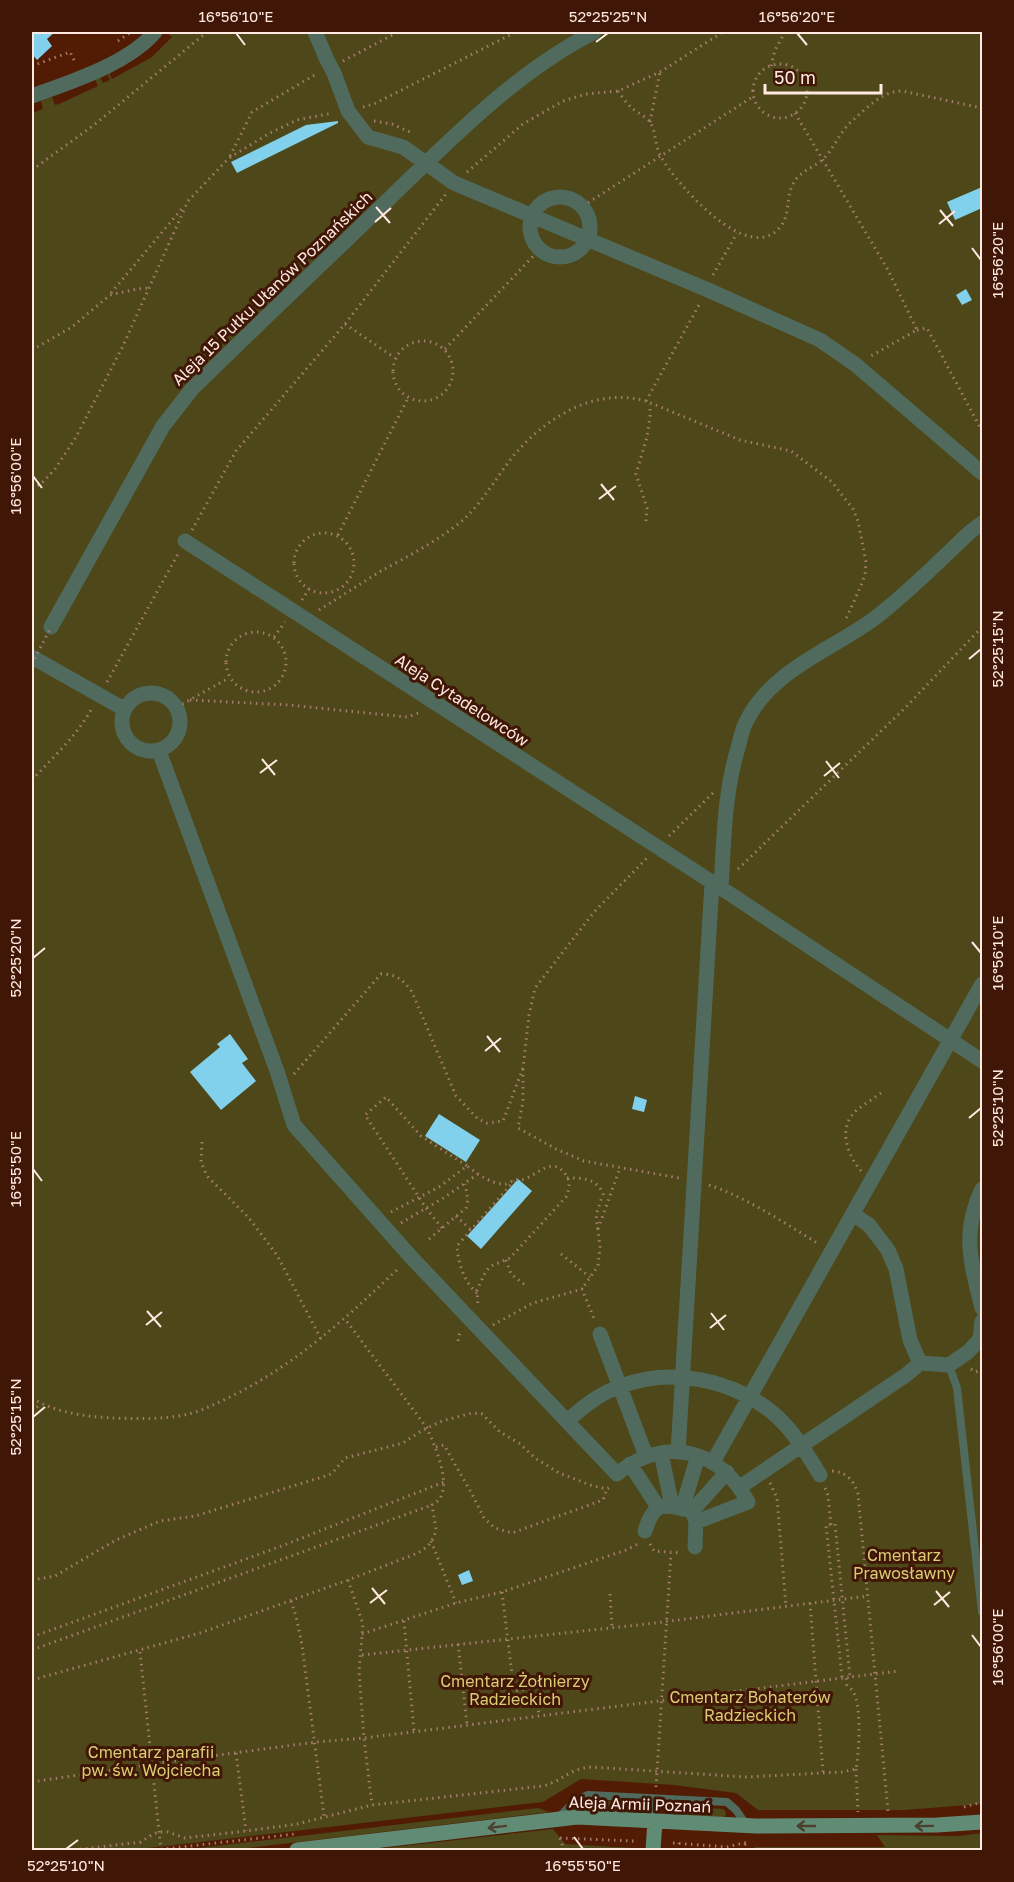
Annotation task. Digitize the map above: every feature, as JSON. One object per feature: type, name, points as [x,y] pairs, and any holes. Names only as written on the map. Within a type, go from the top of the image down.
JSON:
[{"type":"street","points":[[315,32],[348,111],[368,136],[403,147],[454,183],[820,340],[856,365],[982,473]]},
{"type":"street","name":"Aleja 15 Pułku Ułanów Poznańskich","points":[[51,627],[163,426],[192,389],[467,124],[521,78],[572,43],[594,32]]},
{"type":"street","points":[[32,96],[82,77],[124,56],[151,33]]},
{"type":"street","points":[[555,196],[570,198],[583,206],[591,222],[589,239],[580,251],[567,258],[552,257],[539,250],[531,240],[529,227],[531,215],[541,203],[555,196]]},
{"type":"street","points":[[678,1452],[716,886],[729,777],[745,723],[769,690],[808,659],[873,620],[982,523]]},
{"type":"street","name":"Aleja Cytadelowców","points":[[185,541],[982,1061]]},
{"type":"street","points":[[32,657],[124,709]]},
{"type":"street","points":[[150,692],[183,703],[181,724],[174,741],[159,751],[142,751],[128,741],[121,726],[124,709],[134,697],[150,692]]},
{"type":"street","points":[[159,751],[294,1125],[411,1257],[617,1474],[646,1456],[678,1452],[698,1456],[713,1462],[727,1472],[740,1487],[748,1502],[650,1514],[645,1539]]},
{"type":"street","points":[[713,1462],[982,984]]},
{"type":"street","points":[[982,1188],[970,1225],[969,1256],[982,1308]]},
{"type":"street","points":[[853,1214],[869,1225],[888,1250],[896,1269],[910,1340],[920,1363]]},
{"type":"street","points":[[740,1487],[906,1375],[920,1363],[949,1365],[968,1352],[980,1339],[982,1321]]},
{"type":"street","points":[[600,1334],[646,1456]]},
{"type":"street","points":[[567,1421],[582,1407],[620,1386],[639,1380],[682,1377],[707,1380],[750,1397],[773,1413],[801,1444],[820,1475]]},
{"type":"street","points":[[661,1453],[680,1511],[688,1550]]},
{"type":"street","points":[[680,1511],[698,1456]]},
{"type":"street","points":[[630,1464],[680,1511]]},
{"type":"street","points":[[680,1511],[727,1472]]},
{"type":"street","name":"Aleja Armii Poznań","points":[[297,1851],[557,1819],[600,1817],[655,1821],[748,1834],[982,1822]]},
{"type":"street","points":[[653,1851],[655,1821]]},
{"type":"lane","points":[[949,1365],[957,1388],[982,1612]]},
{"type":"lane","points":[[557,1819],[575,1801],[588,1795],[727,1802],[736,1810],[748,1834]]},
{"type":"lane","points":[[655,1821],[656,1799]]},
{"type":"path","points":[[32,170],[94,125],[207,32]]},
{"type":"path","points":[[230,158],[252,112],[397,32]]},
{"type":"path","points":[[32,350],[72,327],[110,295],[188,201],[230,158],[270,133],[297,120],[374,104],[516,32]]},
{"type":"path","points":[[32,780],[85,721],[236,451],[345,324],[454,183],[523,124],[563,101],[586,94],[618,91],[660,72],[723,32]]},
{"type":"path","points":[[771,66],[775,50],[785,32]]},
{"type":"path","points":[[32,66],[70,52],[82,77]]},
{"type":"path","points":[[783,64],[790,66],[801,73],[804,78],[807,85],[806,98],[804,104],[795,113],[783,117],[770,116],[760,108],[754,96],[757,78],[771,66],[783,64]]},
{"type":"path","points":[[660,72],[650,122],[660,156],[680,184],[700,206],[737,233],[756,237],[769,235],[780,227],[786,215],[792,186],[803,171],[823,159],[839,134],[891,91],[902,91],[982,108]]},
{"type":"path","points":[[618,91],[631,108],[650,122]]},
{"type":"path","points":[[583,206],[754,96]]},
{"type":"path","points":[[795,113],[865,235],[888,270],[916,330]]},
{"type":"path","points":[[32,488],[41,484],[56,469],[76,437],[123,346],[188,201]]},
{"type":"path","points":[[646,401],[737,233]]},
{"type":"path","points":[[445,349],[539,250]]},
{"type":"path","points":[[110,295],[149,288]]},
{"type":"path","points":[[345,324],[395,358]]},
{"type":"path","points":[[856,365],[916,330],[927,328],[982,431]]},
{"type":"path","points":[[417,341],[432,341],[445,349],[452,361],[453,376],[447,389],[436,398],[422,401],[408,398],[397,388],[392,373],[395,358],[404,347],[417,341]]},
{"type":"path","points":[[338,536],[408,398]]},
{"type":"path","points":[[303,619],[416,552],[463,520],[514,455],[550,422],[595,399],[633,398],[646,401],[740,440],[791,451],[832,482],[846,498],[858,521],[866,562],[865,575],[845,620],[844,638]]},
{"type":"path","points":[[646,521],[647,508],[636,474],[651,416],[650,404]]},
{"type":"path","points":[[323,532],[338,536],[349,545],[354,558],[350,579],[340,589],[322,593],[309,589],[298,579],[294,564],[297,549],[308,537],[323,532]]},
{"type":"path","points":[[340,589],[344,594]]},
{"type":"path","points":[[32,664],[51,627]]},
{"type":"path","points":[[716,886],[755,852],[905,708],[982,627]]},
{"type":"path","points":[[258,632],[273,637],[284,649],[286,664],[282,679],[270,690],[255,693],[240,689],[229,678],[225,662],[230,646],[242,635],[258,632]]},
{"type":"path","points":[[183,703],[229,678]]},
{"type":"path","points":[[183,703],[289,705],[407,717],[430,710],[434,704]]},
{"type":"path","points":[[729,777],[594,912],[535,988],[529,1015],[523,1068],[524,1101],[518,1128],[584,1161],[695,1180],[723,1190],[755,1206],[832,1252]]},
{"type":"path","points":[[282,1087],[381,974],[390,974],[402,979],[412,992],[456,1096],[478,1119],[487,1123],[503,1121],[523,1068]]},
{"type":"path","points":[[872,1179],[860,1170],[854,1161],[846,1140],[845,1128],[856,1110],[881,1093]]},
{"type":"path","points":[[442,1228],[426,1208],[365,1115],[386,1097],[421,1136],[483,1178],[506,1184],[516,1179],[525,1179],[536,1171],[550,1166],[561,1170],[567,1178],[569,1187],[566,1197],[510,1258],[491,1266],[486,1271],[477,1293],[478,1304]]},
{"type":"path","points":[[202,1142],[201,1162],[207,1176],[248,1217],[268,1242],[285,1269],[321,1339]]},
{"type":"path","points":[[378,1218],[439,1187],[467,1166]]},
{"type":"path","points":[[598,1230],[620,1168]]},
{"type":"path","points":[[398,1224],[478,1174]]},
{"type":"path","points":[[484,1333],[533,1303],[582,1289],[598,1266],[600,1247],[596,1215],[603,1198],[602,1190],[586,1178],[567,1178]]},
{"type":"path","points":[[477,1293],[465,1279],[457,1246],[516,1179]]},
{"type":"path","points":[[429,1239],[466,1208],[468,1200],[465,1183]]},
{"type":"path","points":[[456,1216],[471,1230]]},
{"type":"path","points":[[561,1254],[590,1277]]},
{"type":"path","points":[[32,1398],[41,1404],[91,1417],[150,1419],[180,1416],[204,1410],[243,1391],[278,1370],[321,1339],[411,1257]]},
{"type":"path","points":[[506,1260],[511,1274],[525,1285]]},
{"type":"path","points":[[582,1289],[591,1309]]},
{"type":"path","points":[[32,1650],[439,1501],[444,1482],[436,1448],[427,1428],[345,1319]]},
{"type":"path","points":[[32,1411],[41,1404]]},
{"type":"path","points":[[32,1580],[55,1576],[116,1540],[160,1521],[195,1516],[328,1475],[345,1458],[404,1443],[427,1428],[459,1415],[482,1414],[500,1432],[519,1443],[535,1458],[559,1473],[607,1489]]},
{"type":"path","points":[[436,1448],[444,1445],[483,1518],[495,1528],[512,1533],[603,1500],[617,1474]]},
{"type":"path","points":[[820,1475],[828,1471],[845,1474],[856,1486],[858,1494],[888,1813]]},
{"type":"path","points":[[32,1637],[279,1546],[444,1482]]},
{"type":"path","points":[[828,1494],[831,1525]]},
{"type":"path","points":[[777,1498],[786,1606]]},
{"type":"path","points":[[32,1680],[200,1633],[418,1553],[431,1541],[436,1529],[432,1505]]},
{"type":"path","points":[[846,1677],[835,1524],[826,1525],[834,1600],[847,1685],[856,1698],[860,1743],[856,1769],[858,1813]]},
{"type":"path","points":[[362,1634],[456,1603],[502,1592],[626,1550],[645,1539],[654,1551],[671,1553],[688,1550]]},
{"type":"path","points":[[431,1541],[456,1603]]},
{"type":"path","points":[[656,1788],[671,1553]]},
{"type":"path","points":[[348,1580],[363,1624],[359,1671],[372,1804]]},
{"type":"path","points":[[502,1592],[514,1691],[535,1688]]},
{"type":"path","points":[[610,1594],[612,1627]]},
{"type":"path","points":[[362,1654],[868,1596]]},
{"type":"path","points":[[291,1601],[302,1645],[324,1816]]},
{"type":"path","points":[[810,1603],[823,1772]]},
{"type":"path","points":[[404,1621],[414,1731]]},
{"type":"path","points":[[458,1644],[467,1724]]},
{"type":"path","points":[[140,1651],[161,1850]]},
{"type":"path","points":[[32,1782],[315,1742],[364,1738],[899,1671]]},
{"type":"path","points":[[534,1677],[540,1715]]},
{"type":"path","points":[[236,1753],[246,1830]]},
{"type":"path","points":[[74,1851],[141,1842],[159,1832],[168,1832],[185,1838],[297,1824],[372,1804],[543,1786],[579,1768],[746,1777],[842,1772],[856,1769]]},
{"type":"path","points":[[748,1834],[756,1841]]},
{"type":"path","points":[[672,1843],[727,1847],[748,1834]]},
{"type":"path","points":[[742,1851],[748,1834]]},
{"type":"path","points":[[564,1851],[560,1838],[634,1841]]},
{"type":"path","points":[[678,1851],[679,1844]]},
{"type":"green space","points":[[166,32],[982,32],[982,1804],[904,1810],[758,1810],[736,1793],[674,1785],[581,1779],[543,1802],[132,1850],[32,1850],[32,113],[43,109],[41,101],[52,97],[55,105],[59,104],[98,86],[95,79],[100,77],[103,83],[110,80],[107,73],[112,79],[152,57],[172,37]]},
{"type":"green space","points":[[589,1800],[634,1803],[637,1809],[634,1811],[588,1809],[584,1803]]},
{"type":"green space","points":[[678,1806],[723,1809],[726,1815],[723,1817],[677,1815],[673,1809]]},
{"type":"green space","points":[[538,1808],[549,1812],[232,1850],[181,1850]]},
{"type":"green space","points":[[553,1829],[565,1844],[635,1848],[635,1850],[368,1850]]},
{"type":"green space","points":[[982,1833],[982,1850],[747,1850],[756,1847],[885,1847],[877,1835],[959,1836]]},
{"type":"building","points":[[32,32],[55,32],[47,39],[52,46],[37,60],[32,54]]},
{"type":"building","points":[[338,121],[237,173],[231,162],[306,125]]},
{"type":"building","points":[[982,187],[982,208],[955,220],[947,202]]},
{"type":"building","points":[[966,289],[972,300],[962,305],[956,295]]},
{"type":"building","points":[[230,1034],[248,1059],[242,1063],[256,1081],[221,1110],[190,1072],[220,1047],[217,1044]]},
{"type":"building","points":[[635,1096],[647,1100],[644,1112],[632,1109]]},
{"type":"building","points":[[439,1114],[480,1140],[466,1162],[425,1136]]},
{"type":"building","points":[[518,1179],[532,1191],[481,1249],[467,1236]]},
{"type":"building","points":[[469,1570],[473,1581],[462,1585],[458,1575]]},
{"type":"park label","name":"Cmentarz Prawosławny","points":[[904,1564]]},
{"type":"park label","name":"Cmentarz Żołnierzy Radzieckich","points":[[515,1690]]},
{"type":"park label","name":"Cmentarz Bohaterów Radzieckich","points":[[750,1706]]},
{"type":"park label","name":"Cmentarz parafii pw. św. Wojciecha","points":[[151,1761]]}]
